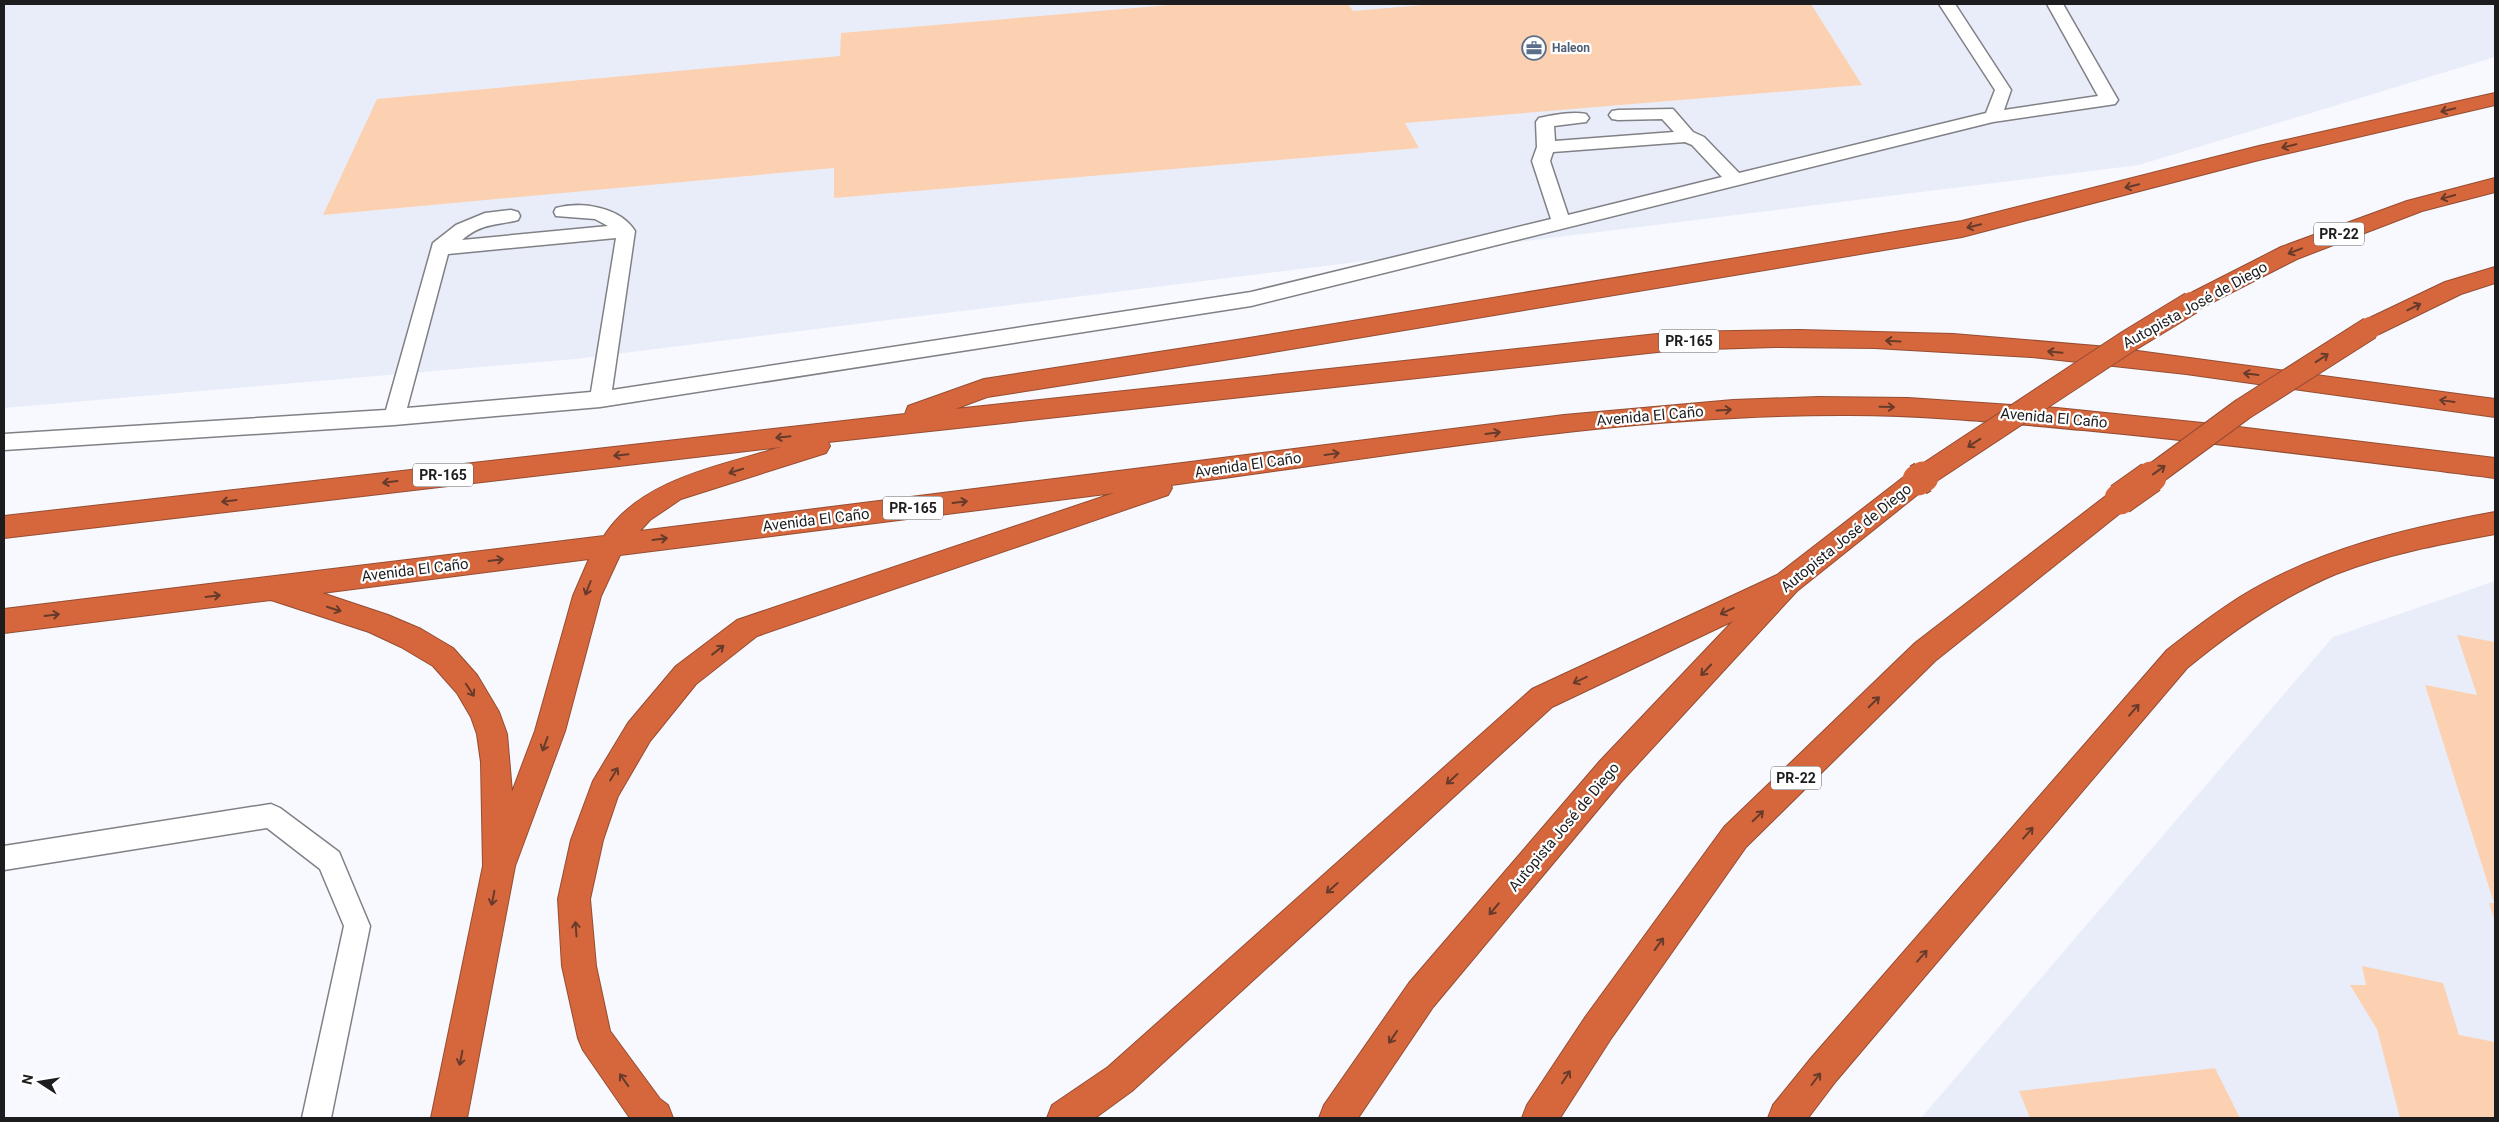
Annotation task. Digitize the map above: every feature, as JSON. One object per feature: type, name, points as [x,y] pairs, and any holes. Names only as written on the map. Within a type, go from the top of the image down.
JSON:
[{"type":"highway","points":[[449,1118],[500,866],[550,730],[582,603],[592,576],[611,545],[638,514],[654,500],[672,492],[883,426],[984,388],[1243,348],[1962,229],[2259,153],[2495,99]]},
{"type":"highway","name":"Autopista José de Diego","points":[[1337,1118],[1428,988],[1610,772],[1787,583],[1918,480],[2127,342],[2191,303],[2289,253],[2414,206],[2495,185]]},
{"type":"highway","name":"PR-22","points":[[1540,1118],[1598,1028],[1735,837],[1925,652],[2120,499],[2243,409],[2370,328],[2453,288],[2495,275]]},
{"type":"highway","name":"PR-165","points":[[4,528],[883,426],[1676,341],[1764,338],[1875,339],[2079,354],[2265,376],[2495,408]]},
{"type":"highway","name":"Avenida El Caño","points":[[4,621],[271,589],[1637,415],[1825,406],[1918,408],[2096,421],[2230,434],[2495,468]]},
{"type":"highway","points":[[654,1118],[647,1112],[595,1038],[579,966],[574,899],[586,840],[604,791],[639,732],[686,675],[747,628],[1214,470]]},
{"type":"highway","points":[[1786,1118],[1824,1069],[2178,659],[2206,634],[2275,588],[2314,570],[2394,544],[2495,523]]},
{"type":"highway","points":[[1065,1118],[1120,1079],[1542,698],[1787,583]]},
{"type":"highway","points":[[271,589],[378,623],[411,638],[443,657],[467,684],[484,712],[492,734],[496,762],[500,866]]},
{"type":"lane","points":[[1947,4],[2004,90],[1993,117]]},
{"type":"lane","points":[[4,442],[394,417],[600,399],[1251,299],[1993,117],[2109,100],[2056,4]]},
{"type":"lane","points":[[1618,115],[1667,112],[1687,136],[1698,141],[1736,180]]},
{"type":"lane","points":[[1561,223],[1541,161],[1546,147],[1545,122],[1580,118]]},
{"type":"lane","points":[[1546,147],[1687,136]]},
{"type":"lane","points":[[563,212],[596,211],[614,220],[626,231]]},
{"type":"lane","points":[[394,417],[440,248],[463,229],[492,217],[511,216]]},
{"type":"lane","points":[[600,399],[626,231]]},
{"type":"lane","points":[[440,248],[626,231]]},
{"type":"lane","points":[[4,858],[271,816],[330,860],[357,926],[317,1118]]},
{"type":"shaded area","points":[[4,4],[2495,4],[2495,57],[2139,165],[575,359],[4,408]]},
{"type":"shaded area","points":[[2495,581],[2495,1118],[1921,1118],[2333,637]]},
{"type":"building","points":[[1181,4],[1348,4],[1353,11],[1435,4],[1811,4],[1862,85],[1405,123],[1419,148],[834,198],[834,168],[323,215],[377,99],[840,56],[841,33]]},
{"type":"building","points":[[2457,635],[2495,642],[2495,922],[2489,903],[2494,903],[2425,685],[2477,695]]},
{"type":"building","points":[[2362,966],[2443,983],[2459,1035],[2495,1042],[2495,1118],[2400,1118],[2377,1029],[2350,985],[2366,985]]},
{"type":"building","points":[[2215,1068],[2240,1118],[2030,1118],[2019,1091]]},
{"type":"place","name":"Haleon","points":[[1534,48]]}]
